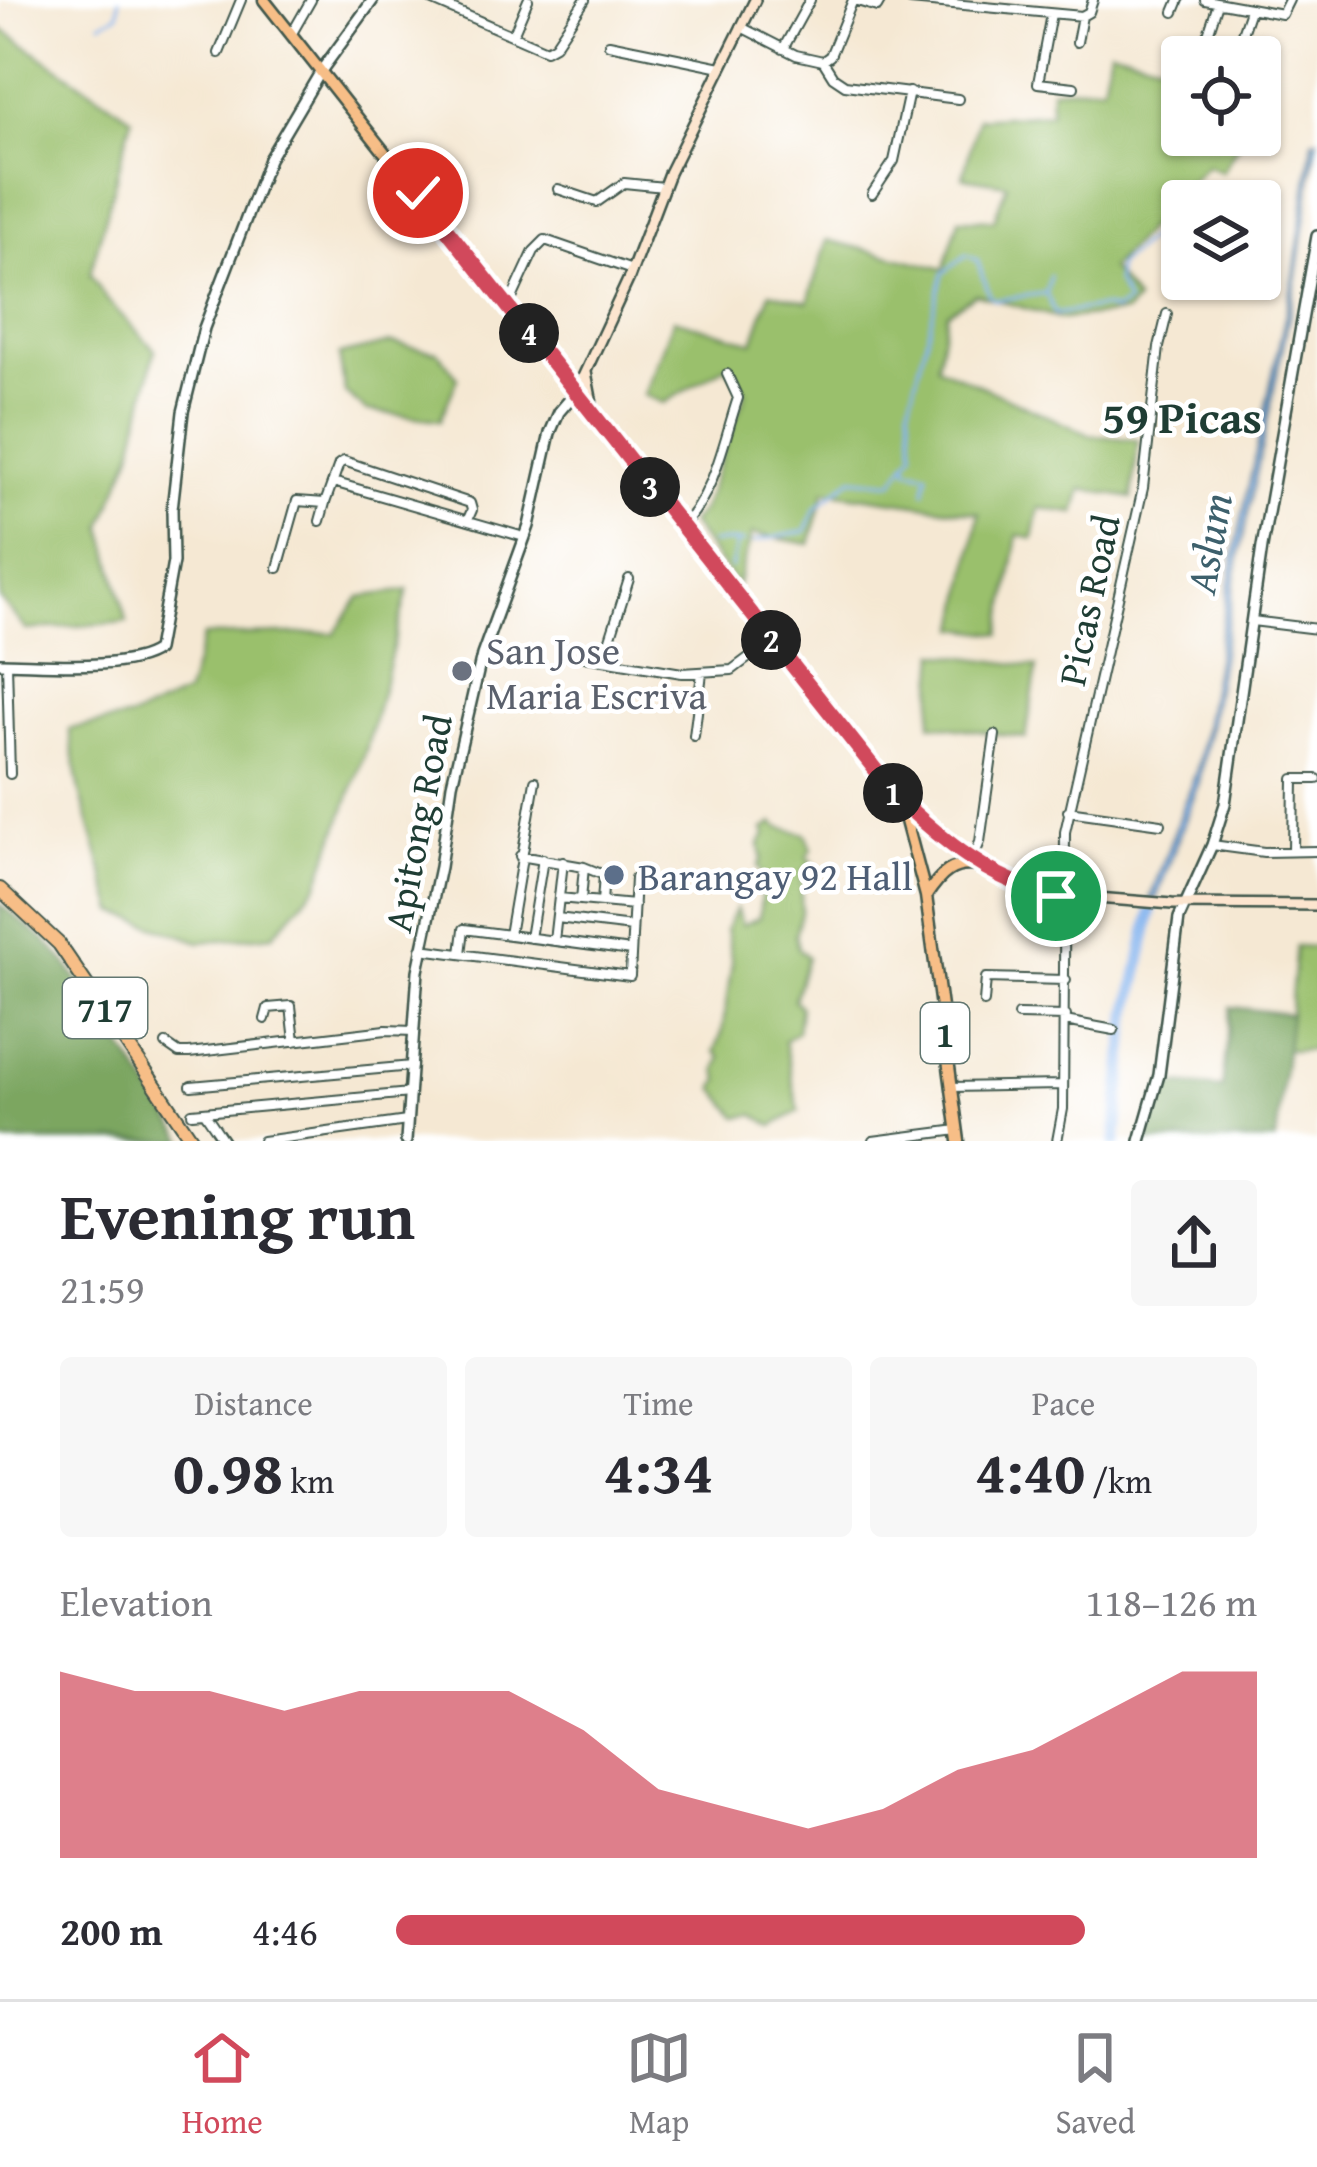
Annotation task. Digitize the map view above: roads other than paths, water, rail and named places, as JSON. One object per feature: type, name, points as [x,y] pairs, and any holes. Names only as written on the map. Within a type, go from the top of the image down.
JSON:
[{"type":"highway","name":"717","points":[[0,889],[59,944],[193,1141]]},
{"type":"main road","name":"1","points":[[264,0],[897,797],[910,826],[926,896],[959,1135]]},
{"type":"main road","points":[[576,392],[664,187],[755,0]]},
{"type":"main road","points":[[586,367],[593,414]]},
{"type":"main road","points":[[897,797],[976,864],[1028,889],[1064,898],[1317,905]]},
{"type":"main road","points":[[926,896],[949,869],[976,864]]},
{"type":"street","points":[[219,53],[241,0]]},
{"type":"street","points":[[291,36],[311,0]]},
{"type":"street","points":[[10,774],[4,663],[126,661],[157,650],[173,562],[172,509],[183,412],[204,328],[269,159],[321,71],[373,0]]},
{"type":"street","points":[[431,0],[551,49],[585,0]]},
{"type":"street","points":[[459,12],[464,0]]},
{"type":"street","points":[[512,35],[528,0]]},
{"type":"street","points":[[783,49],[809,0]]},
{"type":"street","points":[[823,62],[854,0],[877,8],[881,0]]},
{"type":"street","points":[[910,0],[1018,5],[1082,16],[1093,0]]},
{"type":"street","points":[[1174,12],[1179,0]]},
{"type":"street","points":[[1205,0],[1282,14],[1289,0]]},
{"type":"street","points":[[1208,36],[1219,3]]},
{"type":"street","points":[[1241,36],[1250,10]]},
{"type":"street","points":[[1052,14],[1038,83],[1074,87]]},
{"type":"street","points":[[1077,41],[1082,16]]},
{"type":"street","points":[[741,27],[783,49],[823,62],[844,85],[958,99]]},
{"type":"street","points":[[609,44],[721,67]]},
{"type":"street","points":[[872,194],[894,161],[909,92]]},
{"type":"street","points":[[557,189],[597,202],[624,183],[664,187]]},
{"type":"street","points":[[1140,1141],[1159,1075],[1179,918],[1212,845],[1228,788],[1252,621],[1311,302],[1317,236]]},
{"type":"street","points":[[508,307],[534,251],[545,240],[632,270]]},
{"type":"street","name":"Picas Road","points":[[1057,1141],[1064,1109],[1068,812],[1143,488],[1167,314]]},
{"type":"street","points":[[681,527],[698,511],[707,492],[738,398],[727,374]]},
{"type":"street","name":"Apitong Road","points":[[406,1141],[422,949],[452,784],[482,655],[524,537],[554,420],[576,392]]},
{"type":"street","points":[[320,521],[342,461],[470,503],[468,519]]},
{"type":"street","points":[[333,482],[524,537]]},
{"type":"street","points":[[278,568],[297,501],[326,503]]},
{"type":"street","points":[[604,658],[628,579]]},
{"type":"street","points":[[1252,621],[1317,629]]},
{"type":"street","points":[[585,657],[703,673],[732,670],[772,640]]},
{"type":"street","points":[[694,736],[703,673]]},
{"type":"street","points":[[976,864],[995,735]]},
{"type":"street","points":[[1293,850],[1294,779],[1317,779]]},
{"type":"street","points":[[509,935],[536,781]]},
{"type":"street","points":[[1068,812],[1161,824]]},
{"type":"street","points":[[1212,845],[1264,852],[1317,851]]},
{"type":"street","points":[[520,856],[563,862],[604,875],[602,902]]},
{"type":"street","points":[[530,938],[543,859]]},
{"type":"street","points":[[554,941],[563,862]]},
{"type":"street","points":[[581,900],[584,867]]},
{"type":"street","points":[[422,949],[630,976],[635,878]]},
{"type":"street","points":[[559,898],[634,905]]},
{"type":"street","points":[[556,918],[632,927]]},
{"type":"street","points":[[461,954],[464,929],[631,951]]},
{"type":"street","points":[[984,1002],[986,978],[1066,980]]},
{"type":"street","points":[[265,1019],[268,1008],[291,1006],[295,1041]]},
{"type":"street","points":[[1018,1015],[1114,1030]]},
{"type":"street","points":[[166,1043],[179,1053],[189,1053],[386,1030],[416,1031]]},
{"type":"street","points":[[191,1086],[412,1066]]},
{"type":"street","points":[[952,1087],[1061,1084]]},
{"type":"street","points":[[192,1113],[410,1094]]},
{"type":"street","points":[[204,1112],[224,1141]]},
{"type":"street","points":[[263,1141],[407,1121]]},
{"type":"street","points":[[873,1141],[959,1135]]},
{"type":"water","points":[[1317,139],[1297,278],[1199,783],[1156,899],[1150,899],[1197,769],[1236,545],[1293,280],[1313,140]]},
{"type":"waterway","points":[[101,23],[118,14],[119,0]]},
{"type":"waterway","points":[[754,542],[806,531],[816,508],[852,478],[893,482],[914,451],[909,408],[943,273],[966,255],[977,260],[995,300],[1046,293],[1055,314],[1102,307],[1115,311],[1127,303],[1116,282],[1117,266],[1146,241],[1161,236]]},
{"type":"waterway","points":[[1046,292],[1050,276]]},
{"type":"waterway","points":[[908,462],[908,469],[928,473],[925,491]]},
{"type":"waterway","points":[[731,568],[737,542]]},
{"type":"waterway","points":[[711,543],[743,542]]},
{"type":"waterway","name":"Aslum","points":[[1116,1141],[1127,1025],[1151,912]]},
{"type":"place","name":"San Jose Maria Escriva","points":[[462,671]]},
{"type":"place","name":"Barangay 92 Hall","points":[[614,875]]},
{"type":"district","name":"59 Picas","points":[[1182,416]]}]
